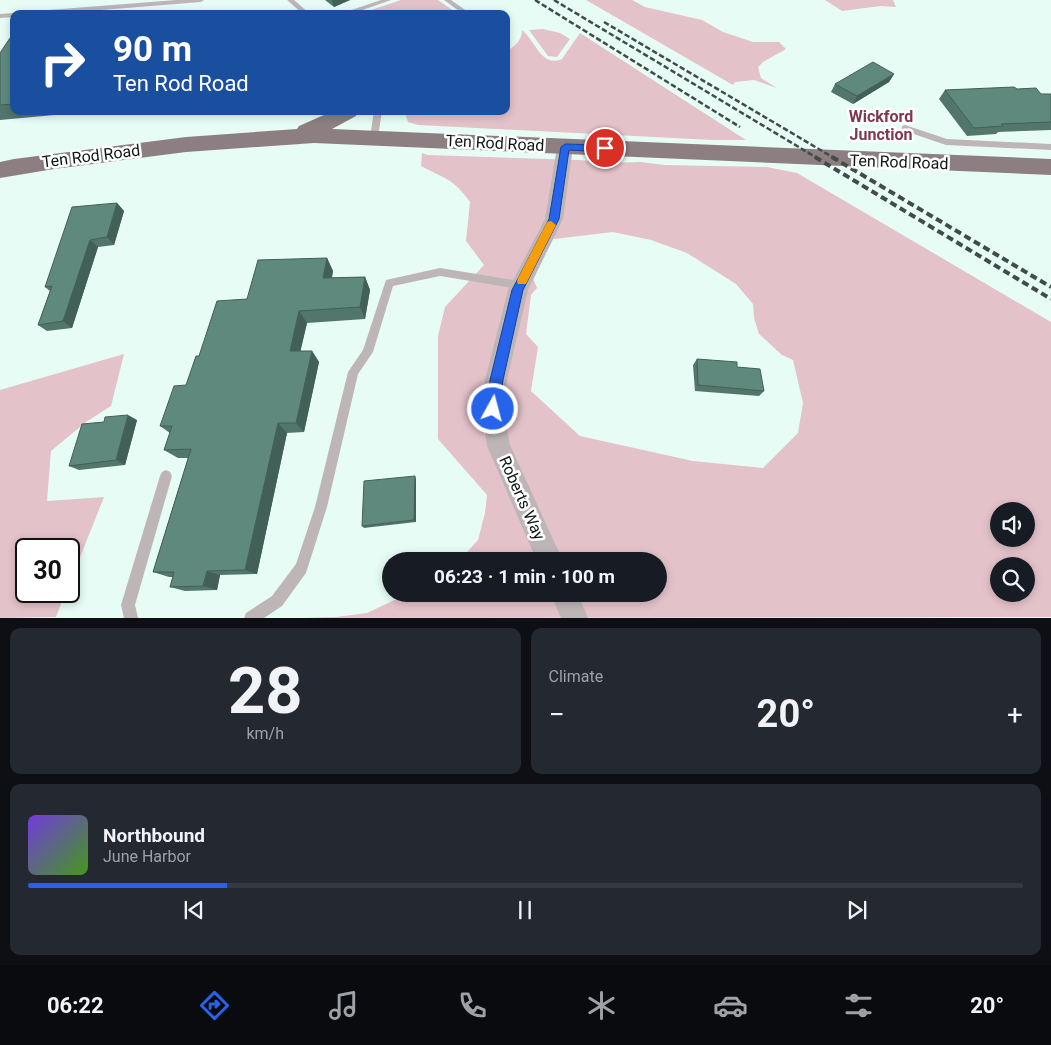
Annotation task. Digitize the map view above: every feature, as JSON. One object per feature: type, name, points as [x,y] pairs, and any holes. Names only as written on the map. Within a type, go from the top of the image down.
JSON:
[{"type":"main road","points":[[290,136],[333,122],[343,115]]},
{"type":"main road","name":"Ten Rod Road","points":[[0,170],[44,161],[176,145],[290,136],[374,137],[923,163],[1051,167]]},
{"type":"street","name":"Roberts Way","points":[[546,552],[499,446],[493,409],[496,380],[520,285],[554,219],[565,147]]},
{"type":"street","points":[[568,602],[575,618]]},
{"type":"lane","points":[[74,10],[201,0]]},
{"type":"lane","points":[[356,10],[388,0]]},
{"type":"lane","points":[[447,0],[462,10]]},
{"type":"lane","points":[[293,1],[303,10]]},
{"type":"lane","points":[[374,137],[377,115]]},
{"type":"lane","points":[[905,128],[946,142],[1051,147]]},
{"type":"lane","points":[[251,618],[277,601],[301,568],[321,508],[353,372],[368,352],[389,282],[440,272],[520,285]]},
{"type":"lane","points":[[131,618],[128,605],[166,476]]},
{"type":"shaded area","points":[[401,0],[438,0],[452,10],[371,10]]},
{"type":"shaded area","points":[[586,0],[632,0],[645,7],[702,20],[723,32],[753,42],[779,42],[786,49],[763,62],[758,67],[761,78],[777,88],[754,80],[735,82],[733,85]]},
{"type":"shaded area","points":[[825,0],[893,0],[896,7],[880,6],[842,11]]},
{"type":"shaded area","points":[[543,29],[560,33],[570,39],[557,57],[548,56],[529,30]]},
{"type":"shaded area","points":[[522,30],[527,34],[539,52],[549,60],[555,61],[562,59],[580,33],[746,140],[712,140],[418,125],[408,122],[406,115],[510,115],[510,48],[521,37]]},
{"type":"shaded area","points":[[422,153],[428,155],[579,160],[607,163],[640,162],[665,165],[767,167],[797,173],[1051,322],[1051,617],[301,618],[336,617],[367,613],[390,602],[667,602],[667,552],[467,552],[478,540],[485,513],[487,495],[438,439],[438,336],[445,307],[484,265],[466,241],[470,202],[459,188],[443,177],[421,166]],"holes":[[[613,232],[651,240],[687,253],[736,284],[753,304],[754,318],[759,334],[782,355],[793,360],[803,403],[798,433],[763,468],[693,461],[580,436],[531,391],[538,347],[526,334],[531,295],[537,288],[529,269],[546,240]]]},
{"type":"shaded area","points":[[124,354],[111,406],[86,422],[51,451],[47,501],[104,497],[80,557],[80,538],[15,538],[15,603],[61,603],[56,617],[0,618],[0,390]]},
{"type":"building","points":[[10,38],[10,104],[0,105],[0,53]]},
{"type":"building","points":[[873,62],[894,74],[857,96],[835,84]]},
{"type":"building","points":[[1014,87],[1017,89],[1036,88],[1041,94],[1051,94],[1051,122],[1001,124],[1003,126],[974,128],[945,90]]},
{"type":"building","points":[[117,203],[107,237],[90,240],[63,321],[38,325],[52,286],[45,287],[72,207]]},
{"type":"building","points":[[327,258],[323,278],[365,277],[360,307],[299,311],[290,351],[312,351],[296,423],[278,423],[245,570],[207,571],[203,586],[170,587],[174,572],[153,572],[191,449],[164,450],[172,426],[160,426],[174,386],[186,385],[196,356],[199,356],[217,301],[247,299],[258,260]]},
{"type":"building","points":[[697,359],[737,362],[737,367],[760,369],[764,391],[698,385]]},
{"type":"building","points":[[128,415],[116,460],[69,466],[82,424],[104,422],[105,417]]},
{"type":"building","points":[[415,476],[414,520],[362,526],[364,481]]},
{"type":"railway","points":[[535,0],[740,127]]},
{"type":"railway","points":[[554,0],[817,158]]},
{"type":"railway","points":[[604,22],[834,158]]},
{"type":"railway","points":[[815,157],[1051,299]]},
{"type":"railway","points":[[832,157],[1051,287]]},
{"type":"slow traffic","points":[[522,281],[551,225]]},
{"type":"district","name":"Wickford Junction","points":[[881,125]]},
{"type":"route","points":[[493,409],[496,380],[518,290],[554,219],[565,147],[605,148]]}]
